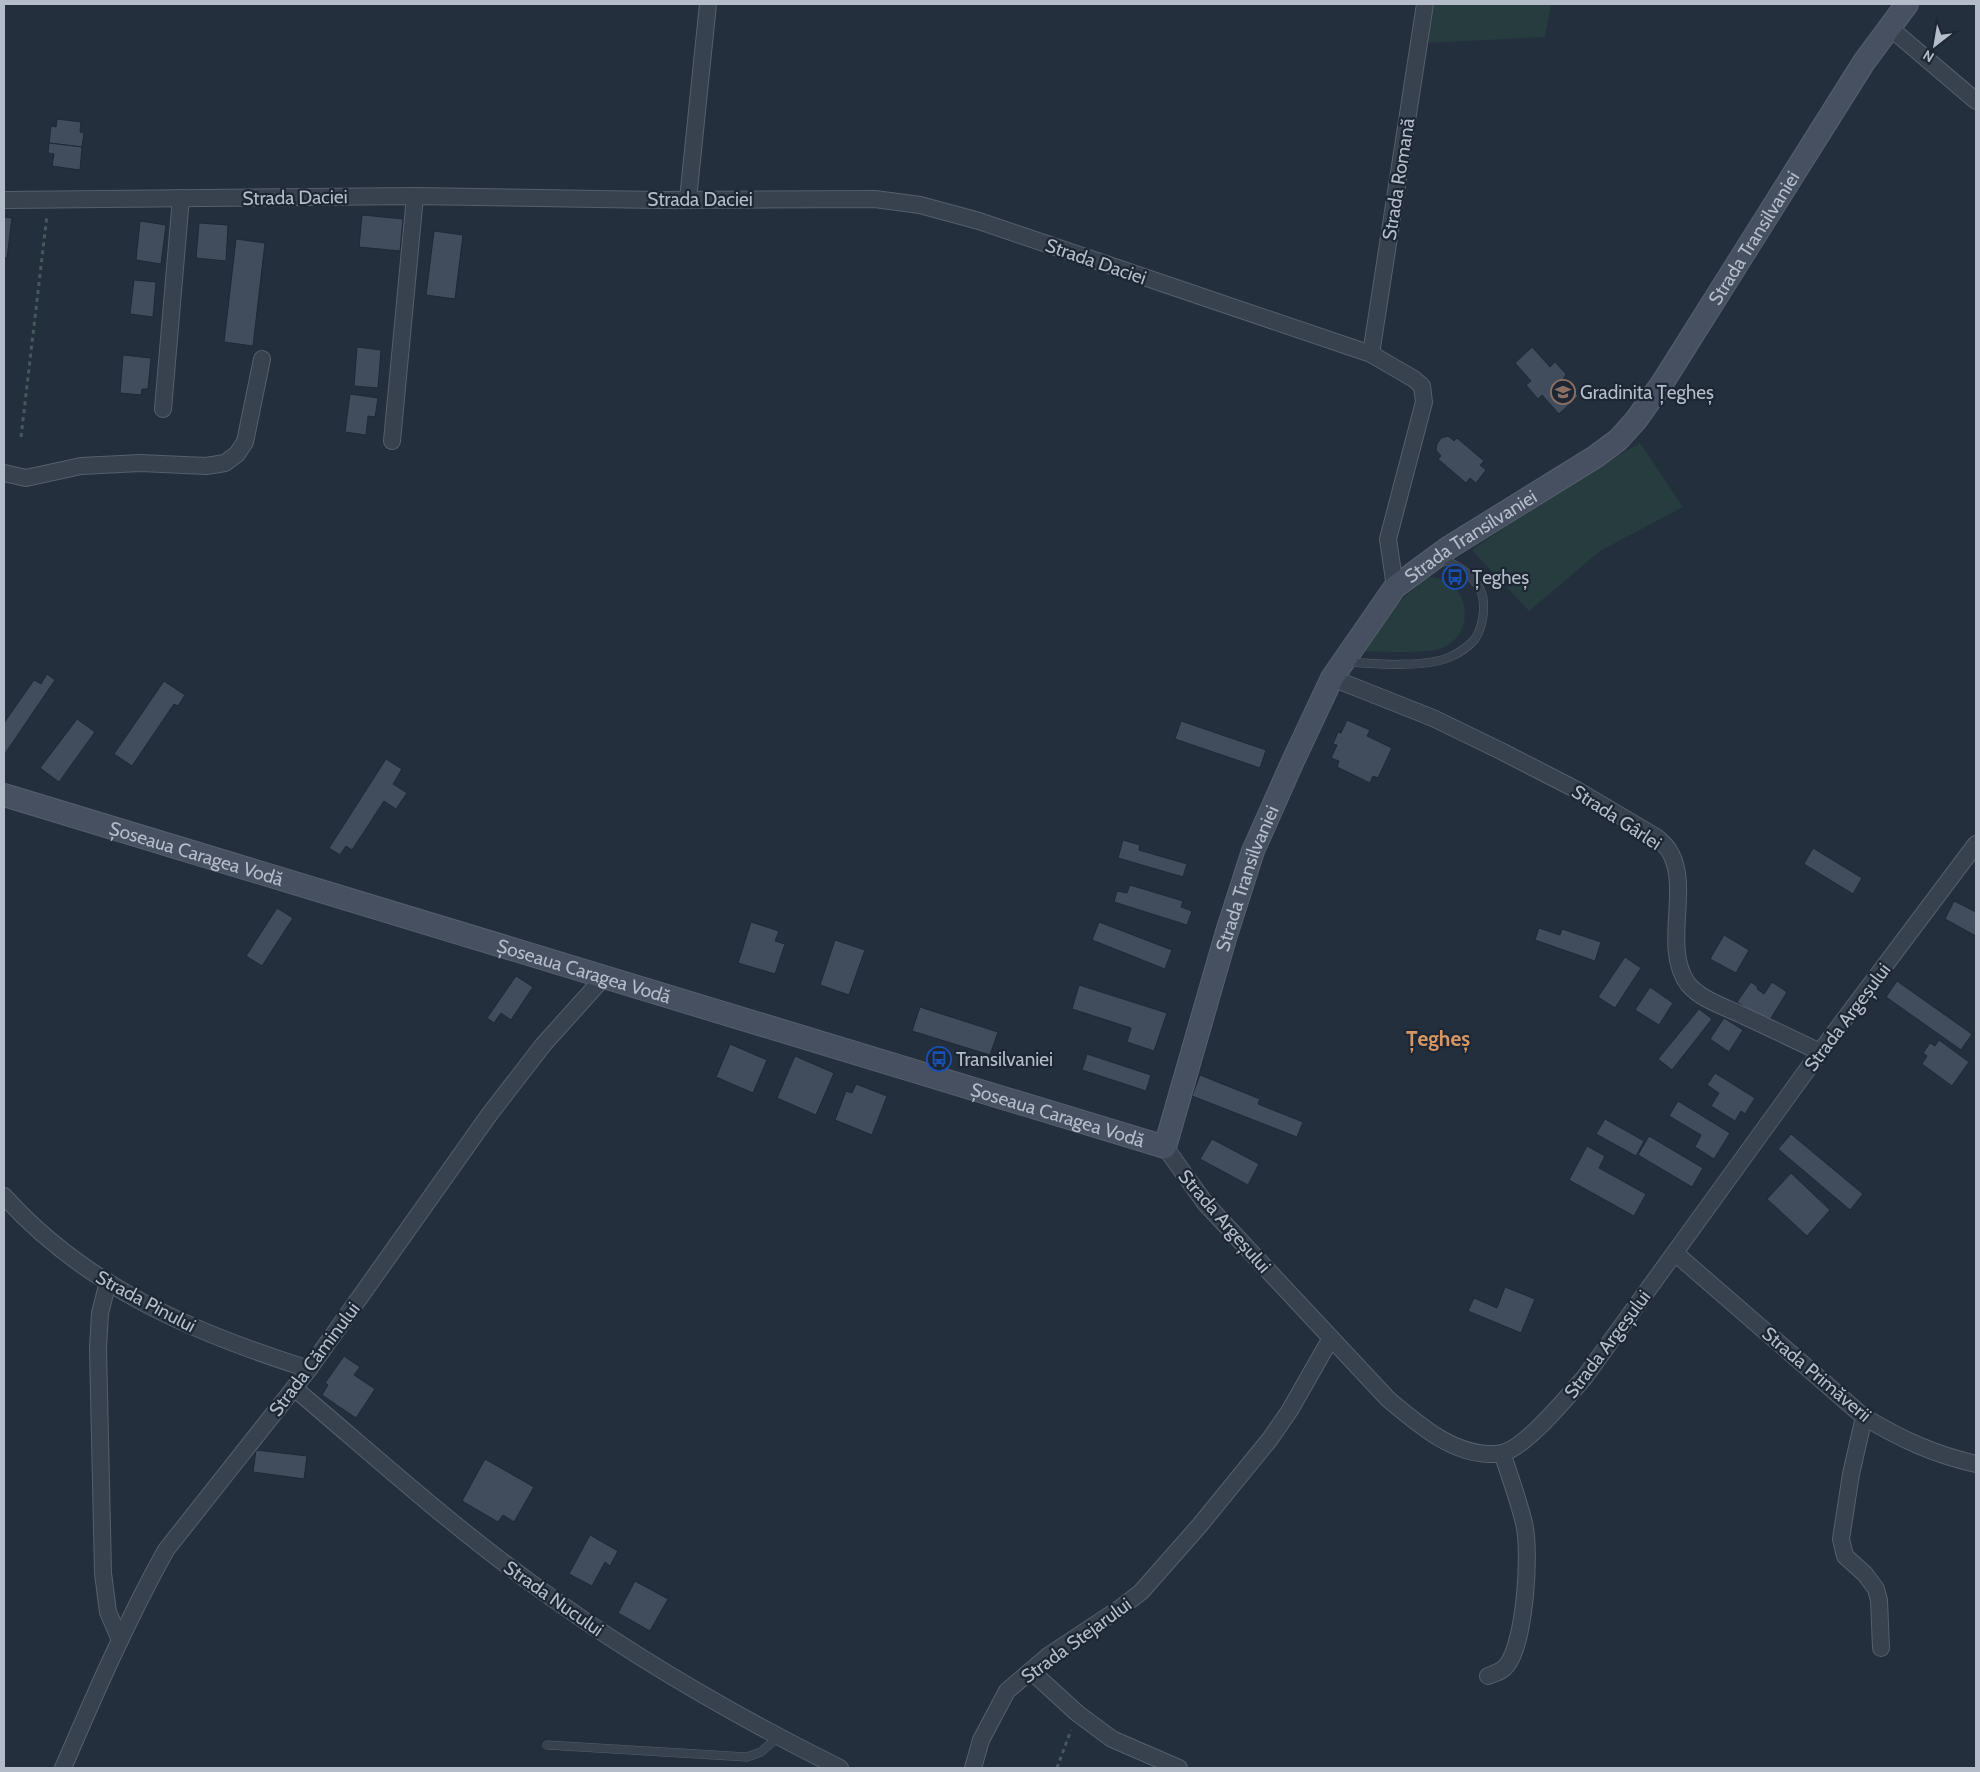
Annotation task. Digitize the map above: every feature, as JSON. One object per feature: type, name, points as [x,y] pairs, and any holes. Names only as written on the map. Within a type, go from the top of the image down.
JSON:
[{"type":"street","points":[[688,200],[708,4]]},
{"type":"street","name":"Strada Romană","points":[[1371,354],[1425,4]]},
{"type":"street","name":"Strada Transilvaniei","points":[[1165,1147],[1223,944],[1254,851],[1292,762],[1337,670],[1395,587],[1437,556],[1595,457],[1618,440],[1636,420],[1663,382],[1757,229],[1864,62],[1907,4]]},
{"type":"street","points":[[1889,27],[1976,101]]},
{"type":"street","points":[[392,441],[414,196]]},
{"type":"street","name":"Strada Daciei","points":[[4,200],[414,196],[688,200],[874,200],[920,205],[988,224],[1371,354],[1414,378],[1422,386],[1424,402],[1388,539],[1395,587]]},
{"type":"street","points":[[163,410],[181,198]]},
{"type":"street","points":[[4,473],[26,478],[81,466],[140,464],[206,466],[225,463],[237,454],[245,442],[262,359]]},
{"type":"street","name":"Strada Gârlei","points":[[1337,670],[1575,789],[1665,845],[1672,854],[1676,867],[1677,956],[1680,971],[1690,985],[1713,1001],[1820,1052]]},
{"type":"street","name":"Șoseaua Caragea Vodă","points":[[4,795],[1165,1147]]},
{"type":"street","name":"Strada Argeșului","points":[[1165,1147],[1204,1203],[1388,1399],[1421,1426],[1448,1443],[1478,1454],[1502,1453],[1519,1443],[1552,1414],[1584,1378],[1820,1052],[1976,844]]},
{"type":"street","name":"Strada Căminului","points":[[63,1768],[120,1640],[148,1581],[166,1550],[309,1369],[489,1115],[544,1045],[606,976]]},
{"type":"street","name":"Strada Pinului","points":[[4,1196],[48,1241],[108,1282],[175,1318],[218,1338],[309,1369]]},
{"type":"street","name":"Strada Primăverii","points":[[1675,1253],[1864,1417],[1899,1438],[1931,1452],[1976,1464]]},
{"type":"street","points":[[108,1282],[100,1313],[98,1348],[103,1573],[108,1612],[120,1640]]},
{"type":"street","name":"Strada Stejarului","points":[[973,1768],[981,1740],[1007,1691],[1048,1656],[1140,1592],[1270,1439],[1290,1410],[1331,1338]]},
{"type":"street","name":"Strada Nucului","points":[[294,1388],[442,1515],[527,1581],[627,1649],[778,1737],[840,1768]]},
{"type":"street","points":[[1864,1417],[1851,1474],[1842,1539],[1845,1556],[1865,1574],[1876,1589],[1879,1600],[1881,1648]]},
{"type":"street","points":[[1488,1676],[1502,1671],[1508,1665],[1515,1652],[1528,1573],[1528,1548],[1524,1524],[1502,1453]]},
{"type":"street","points":[[1031,1671],[1078,1713],[1112,1739],[1179,1768]]},
{"type":"lane","points":[[1337,670],[1431,662],[1449,658],[1462,651],[1474,639],[1482,622],[1484,604],[1479,586],[1459,567],[1437,556]]},
{"type":"lane","points":[[547,1745],[747,1757],[761,1752],[778,1737]]},
{"type":"path","points":[[21,437],[49,199]]},
{"type":"path","points":[[1057,1768],[1078,1713]]},
{"type":"green space","points":[[1432,4],[1551,4],[1545,37],[1426,43]]},
{"type":"green space","points":[[1640,443],[1683,507],[1600,551],[1529,611],[1472,550],[1549,495]]},
{"type":"green space","points":[[1429,577],[1443,580],[1454,586],[1461,596],[1464,620],[1460,632],[1452,642],[1440,649],[1425,651],[1388,652],[1360,650],[1383,620],[1400,602]]},
{"type":"building","points":[[57,119],[81,122],[80,132],[84,133],[82,147],[49,143],[51,126],[56,127]]},
{"type":"building","points":[[49,143],[82,147],[80,170],[52,166],[54,154],[48,153]]},
{"type":"building","points":[[362,215],[403,219],[400,251],[359,247]]},
{"type":"building","points":[[4,217],[12,218],[7,258],[4,258]]},
{"type":"building","points":[[140,221],[166,225],[161,264],[136,260]]},
{"type":"building","points":[[199,223],[228,225],[226,261],[196,258]]},
{"type":"building","points":[[434,231],[463,235],[455,299],[426,295]]},
{"type":"building","points":[[236,239],[265,243],[253,346],[224,342]]},
{"type":"building","points":[[134,280],[156,282],[153,317],[130,314]]},
{"type":"building","points":[[357,347],[381,350],[378,388],[354,386]]},
{"type":"building","points":[[1532,347],[1550,367],[1555,362],[1566,374],[1563,380],[1578,396],[1559,414],[1542,395],[1538,399],[1526,385],[1531,381],[1515,363]]},
{"type":"building","points":[[123,355],[151,358],[148,389],[142,389],[141,395],[120,393]]},
{"type":"building","points":[[350,394],[378,398],[375,417],[368,416],[366,435],[345,432]]},
{"type":"building","points":[[1448,436],[1454,441],[1457,438],[1484,461],[1480,465],[1486,470],[1476,483],[1470,478],[1466,483],[1438,459],[1441,456],[1436,450],[1437,444],[1441,438]]},
{"type":"building","points":[[47,674],[55,680],[4,755],[4,723],[34,680],[41,684]]},
{"type":"building","points":[[164,681],[185,695],[178,706],[174,704],[132,766],[114,754]]},
{"type":"building","points":[[77,719],[95,732],[59,782],[40,768]]},
{"type":"building","points":[[1347,720],[1370,730],[1367,736],[1392,748],[1378,778],[1373,776],[1370,783],[1337,767],[1339,761],[1331,758],[1337,745],[1333,744],[1338,732],[1341,733]]},
{"type":"building","points":[[1181,721],[1266,750],[1260,768],[1175,739]]},
{"type":"building","points":[[386,759],[402,769],[393,784],[407,793],[396,809],[384,801],[352,850],[346,846],[340,855],[329,848]]},
{"type":"building","points":[[1123,840],[1140,845],[1139,850],[1187,864],[1183,877],[1118,858]]},
{"type":"building","points":[[1813,848],[1862,878],[1853,894],[1804,864]]},
{"type":"building","points":[[1130,885],[1183,901],[1181,907],[1192,911],[1187,925],[1114,902],[1117,891],[1127,893]]},
{"type":"building","points":[[1954,901],[1976,912],[1976,936],[1945,919]]},
{"type":"building","points":[[277,908],[293,918],[262,966],[246,956]]},
{"type":"building","points":[[751,922],[779,931],[775,941],[785,944],[775,974],[738,963]]},
{"type":"building","points":[[1099,922],[1172,950],[1165,969],[1092,940]]},
{"type":"building","points":[[1539,928],[1560,935],[1562,929],[1601,942],[1595,961],[1535,940]]},
{"type":"building","points":[[1724,935],[1749,950],[1736,973],[1710,959]]},
{"type":"building","points":[[835,940],[865,950],[849,995],[820,985]]},
{"type":"building","points":[[1625,957],[1641,968],[1615,1008],[1598,997]]},
{"type":"building","points":[[516,976],[533,987],[511,1020],[501,1013],[494,1023],[487,1018]]},
{"type":"building","points":[[1897,981],[1972,1034],[1961,1050],[1886,997]]},
{"type":"building","points":[[1751,982],[1764,994],[1772,982],[1787,992],[1768,1023],[1737,1002]]},
{"type":"building","points":[[1079,985],[1167,1013],[1154,1051],[1127,1042],[1131,1028],[1072,1009]]},
{"type":"building","points":[[1650,987],[1673,1003],[1659,1025],[1635,1010]]},
{"type":"building","points":[[920,1007],[998,1032],[990,1055],[912,1031]]},
{"type":"building","points":[[1699,1009],[1712,1019],[1672,1070],[1658,1059]]},
{"type":"building","points":[[1724,1018],[1743,1030],[1729,1052],[1710,1039]]},
{"type":"building","points":[[1939,1040],[1969,1062],[1952,1086],[1922,1064],[1927,1056],[1923,1053],[1930,1043],[1935,1046]]},
{"type":"building","points":[[730,1044],[767,1060],[753,1093],[716,1077]]},
{"type":"building","points":[[1087,1054],[1151,1075],[1146,1091],[1082,1070]]},
{"type":"building","points":[[795,1056],[834,1073],[816,1115],[777,1098]]},
{"type":"building","points":[[1715,1073],[1755,1098],[1745,1114],[1741,1111],[1735,1121],[1711,1106],[1719,1093],[1707,1085]]},
{"type":"building","points":[[1200,1075],[1260,1099],[1258,1104],[1303,1122],[1297,1137],[1192,1096]]},
{"type":"building","points":[[856,1084],[887,1096],[872,1135],[835,1120],[846,1091],[852,1093]]},
{"type":"building","points":[[1678,1101],[1730,1133],[1714,1159],[1695,1147],[1701,1135],[1669,1116]]},
{"type":"building","points":[[1605,1119],[1644,1141],[1636,1156],[1596,1134]]},
{"type":"building","points":[[1791,1134],[1863,1194],[1850,1210],[1778,1149]]},
{"type":"building","points":[[1649,1136],[1703,1168],[1692,1187],[1638,1155]]},
{"type":"building","points":[[1212,1139],[1259,1164],[1248,1185],[1200,1159]]},
{"type":"building","points":[[1587,1146],[1605,1156],[1599,1168],[1646,1194],[1634,1216],[1569,1180]]},
{"type":"building","points":[[1791,1173],[1830,1210],[1807,1236],[1767,1199]]},
{"type":"building","points":[[1505,1287],[1535,1299],[1521,1333],[1468,1311],[1474,1298],[1497,1308]]},
{"type":"building","points":[[344,1356],[360,1367],[354,1375],[375,1389],[356,1418],[322,1395],[328,1385],[325,1383]]},
{"type":"building","points":[[256,1450],[307,1456],[304,1479],[253,1472]]},
{"type":"building","points":[[485,1459],[534,1487],[514,1522],[503,1515],[498,1522],[462,1501]]},
{"type":"building","points":[[590,1535],[618,1551],[610,1566],[605,1562],[592,1586],[569,1574]]},
{"type":"building","points":[[635,1581],[668,1599],[650,1631],[618,1613]]},
{"type":"place","name":"Gradinita Țegheș","points":[[1563,392]]},
{"type":"place","name":"Țegheș","points":[[1455,577]]},
{"type":"place","name":"Transilvaniei","points":[[939,1059]]},
{"type":"district","name":"Țegheș","points":[[1438,1039]]}]
